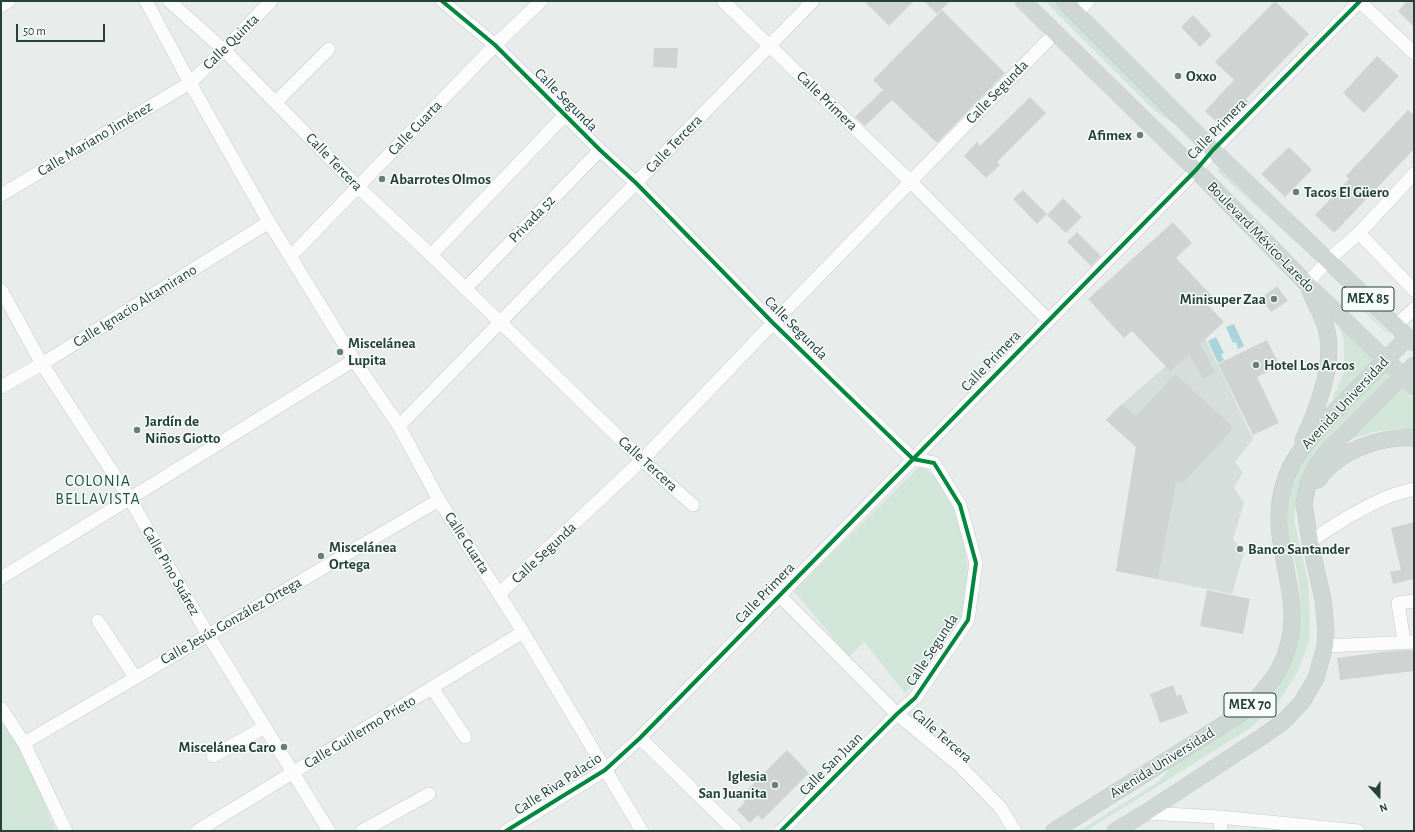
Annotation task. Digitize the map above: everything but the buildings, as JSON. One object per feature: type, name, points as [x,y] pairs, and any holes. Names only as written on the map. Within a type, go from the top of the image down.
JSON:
[{"type":"main road","name":"Boulevard México-Laredo","points":[[1023,1],[1196,170],[1307,284],[1414,387]]},
{"type":"main road","name":"Boulevard México-Laredo","points":[[1064,1],[1213,150],[1411,340]]},
{"type":"main road","points":[[1291,465],[1309,425],[1325,382],[1327,365],[1328,346],[1326,328],[1307,284]]},
{"type":"main road","name":"Avenida Universidad","points":[[1054,831],[1245,711],[1266,688],[1279,669],[1291,639],[1293,616],[1291,593],[1278,524],[1283,486],[1291,465],[1306,441],[1386,361],[1411,340]]},
{"type":"main road","name":"Avenida Universidad","points":[[1114,831],[1146,813],[1283,722],[1302,702],[1316,678],[1325,646],[1326,616],[1310,542],[1304,504],[1308,484],[1315,468],[1331,447],[1414,365]]},
{"type":"main road","points":[[1304,504],[1324,473],[1342,457],[1360,448],[1375,443],[1414,438]]},
{"type":"street","points":[[1,6],[9,1]]},
{"type":"street","name":"Calle Cuarta","points":[[146,1],[190,83],[269,222],[354,360],[399,426],[439,500],[500,594],[642,831]]},
{"type":"street","name":"Calle Tercera","points":[[168,1],[224,50],[358,187],[501,322],[642,460],[694,505]]},
{"type":"street","name":"Calle Quinta","points":[[190,83],[272,1]]},
{"type":"street","name":"Calle Segunda","points":[[442,1],[495,45],[600,150],[636,183],[773,323],[913,459],[934,463],[960,505],[976,563],[968,620],[915,698],[898,714]]},
{"type":"street","name":"Calle Cuarta","points":[[291,256],[495,45],[541,1]]},
{"type":"street","name":"Calle Primera","points":[[723,1],[910,181],[1048,320]]},
{"type":"street","name":"Calle Tercera","points":[[399,426],[813,1]]},
{"type":"street","points":[[1076,13],[1088,1]]},
{"type":"street","name":"Calle Primera","points":[[640,738],[1196,170],[1213,150],[1359,1],[1414,53]]},
{"type":"street","name":"Calle Segunda","points":[[500,594],[642,460],[910,181],[1055,33]]},
{"type":"street","points":[[276,102],[329,49]]},
{"type":"street","name":"Calle Mariano Jiménez","points":[[1,195],[190,83]]},
{"type":"street","points":[[431,255],[565,115]]},
{"type":"street","name":"Privada 52","points":[[465,289],[600,150]]},
{"type":"street","points":[[1307,284],[1327,260],[1359,233],[1414,174]]},
{"type":"street","name":"Calle Ignacio Altamirano","points":[[1,387],[42,364],[269,222]]},
{"type":"street","points":[[1359,233],[1414,290]]},
{"type":"street","name":"Calle Pino Suárez","points":[[1,290],[42,364],[130,499],[208,635],[294,772],[329,831]]},
{"type":"street","points":[[1396,325],[1414,309]]},
{"type":"street","points":[[1,578],[354,360]]},
{"type":"street","points":[[1310,542],[1326,530],[1348,517],[1385,498],[1414,489]]},
{"type":"street","name":"Calle Jesús González Ortega","points":[[24,743],[439,500]]},
{"type":"street","name":"Calle Tercera","points":[[780,596],[898,714],[960,766],[1000,807],[1015,831]]},
{"type":"street","points":[[1325,646],[1409,642],[1398,602],[1414,601]]},
{"type":"street","points":[[98,621],[135,677]]},
{"type":"street","name":"Calle Guillermo Prieto","points":[[196,831],[523,632]]},
{"type":"street","points":[[432,688],[465,737]]},
{"type":"street","points":[[1,708],[24,743],[66,831]]},
{"type":"street","name":"Calle San Juan","points":[[781,831],[898,714]]},
{"type":"street","points":[[213,756],[265,726]]},
{"type":"street","points":[[640,738],[735,831]]},
{"type":"street","name":"Calle Riva Palacio","points":[[506,831],[605,770],[640,738]]},
{"type":"street","points":[[362,831],[429,794]]},
{"type":"street","points":[[1146,813],[1220,817],[1358,831]]},
{"type":"street","points":[[1220,817],[1221,831]]},
{"type":"shaded area","points":[[1203,334],[1253,439],[1235,462],[1243,472],[1234,488],[1244,503],[1233,539],[1244,552],[1232,594],[1116,571],[1136,447],[1106,420],[1122,404]]},
{"type":"green space","points":[[1045,1],[1053,1],[1201,144],[1198,145],[1173,123],[1155,111]]},
{"type":"green space","points":[[1219,168],[1305,248],[1305,250],[1217,171]]},
{"type":"green space","points":[[1348,292],[1388,332],[1388,334],[1346,295]]},
{"type":"green space","points":[[1340,328],[1342,328],[1375,360],[1334,399],[1333,397],[1344,372],[1344,342]]},
{"type":"green space","points":[[1384,371],[1390,373],[1389,378],[1330,435],[1308,466],[1296,503],[1294,520],[1308,581],[1310,622],[1309,642],[1297,673],[1279,701],[1249,729],[1086,831],[1079,831],[1158,782],[1172,766],[1246,720],[1272,695],[1289,666],[1298,639],[1301,616],[1298,575],[1288,534],[1288,498],[1297,469],[1308,449]]},
{"type":"green space","points":[[1403,389],[1414,398],[1414,431],[1395,429],[1379,431],[1347,441]]},
{"type":"green space","points":[[921,465],[937,479],[957,515],[966,551],[969,583],[962,619],[943,649],[905,693],[864,642],[849,657],[794,591]]},
{"type":"green space","points":[[1,720],[24,752],[56,831],[1,831]]},
{"type":"water","points":[[1234,324],[1244,346],[1238,349],[1236,342],[1233,343],[1226,327]]},
{"type":"water","points":[[1216,337],[1224,353],[1221,354],[1224,360],[1218,363],[1208,341]]},
{"type":"cycle path","points":[[442,1],[495,45],[600,150],[636,183],[773,323],[913,459],[934,463],[960,505],[976,563],[968,620],[915,698],[897,714],[781,831]]},
{"type":"cycle path","points":[[506,831],[605,770],[640,738],[1360,1]]},
{"type":"place","name":"Oxxo","points":[[1178,76]]},
{"type":"place","name":"Afimex","points":[[1140,135]]},
{"type":"place","name":"Abarrotes Olmos","points":[[382,179]]},
{"type":"place","name":"Tacos El Güero","points":[[1296,192]]},
{"type":"place","name":"Minisuper Zaa","points":[[1274,299]]},
{"type":"place","name":"Miscelánea Lupita","points":[[340,352]]},
{"type":"place","name":"Hotel Los Arcos","points":[[1256,365]]},
{"type":"place","name":"Jardín de Niños Giotto","points":[[137,430]]},
{"type":"place","name":"Banco Santander","points":[[1240,549]]},
{"type":"place","name":"Miscelánea Ortega","points":[[321,556]]},
{"type":"place","name":"Miscelánea Caro","points":[[284,747]]},
{"type":"place","name":"Iglesia San Juanita","points":[[775,785]]},
{"type":"district","name":"COLONIA BELLAVISTA","points":[[98,490]]}]
